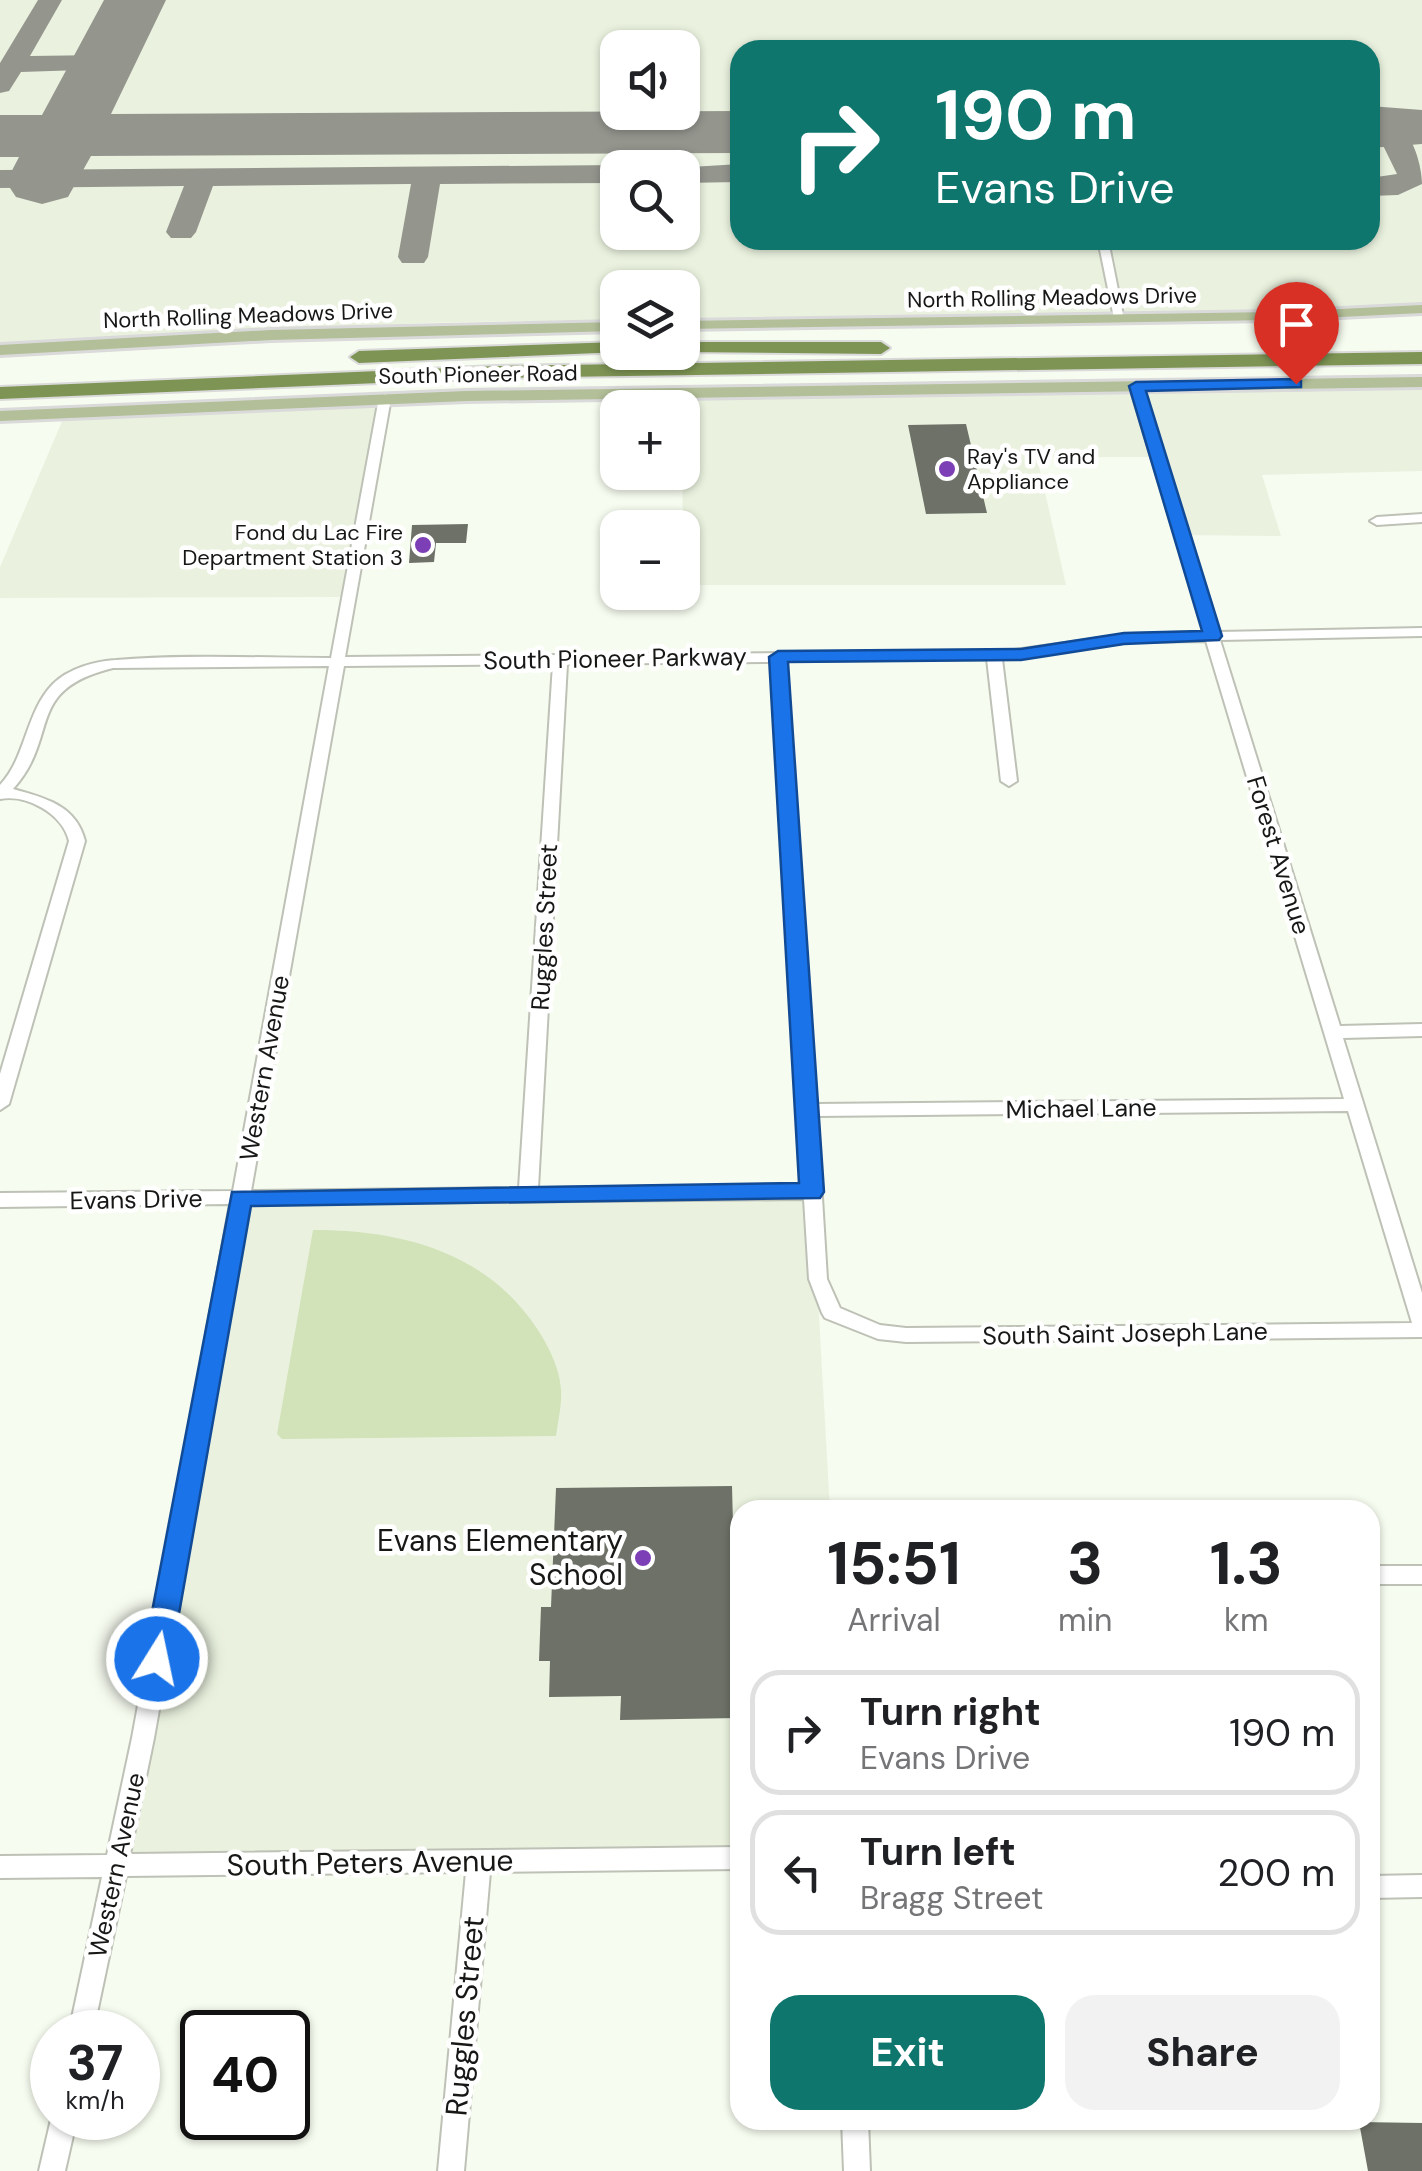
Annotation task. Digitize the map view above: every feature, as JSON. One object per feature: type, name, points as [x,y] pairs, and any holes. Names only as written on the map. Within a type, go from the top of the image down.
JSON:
[{"type":"highway","points":[[700,348],[1422,340]]},
{"type":"highway","points":[[338,358],[600,349]]},
{"type":"highway","points":[[0,394],[497,372],[1422,358]]},
{"type":"highway","points":[[0,374],[84,369]]},
{"type":"main road","name":"North Rolling Meadows Drive","points":[[700,325],[1290,316],[1422,308]]},
{"type":"main road","name":"North Rolling Meadows Drive","points":[[0,350],[271,335],[600,326]]},
{"type":"main road","name":"South Pioneer Road","points":[[0,416],[385,398],[1422,382]]},
{"type":"street","points":[[1104,250],[1120,318]]},
{"type":"street","name":"Forest Avenue","points":[[1136,386],[1422,1327]]},
{"type":"street","name":"Western Avenue","points":[[86,2010],[116,1866],[385,398]]},
{"type":"street","points":[[1377,521],[1422,518]]},
{"type":"street","name":"South Pioneer Parkway","points":[[2,793],[17,776],[48,696],[60,682],[82,670],[117,663],[994,655],[1048,652],[1124,638],[1422,632]]},
{"type":"street","points":[[994,655],[1009,781]]},
{"type":"street","points":[[778,657],[812,1192]]},
{"type":"street","name":"Ruggles Street","points":[[528,1195],[560,659]]},
{"type":"street","points":[[0,1104],[77,841],[72,823],[59,811],[2,793]]},
{"type":"street","points":[[1333,1032],[1422,1030]]},
{"type":"street","name":"Michael Lane","points":[[806,1110],[1355,1105]]},
{"type":"street","name":"Evans Drive","points":[[0,1200],[812,1192]]},
{"type":"street","name":"South Saint Joseph Lane","points":[[812,1192],[818,1278],[832,1313],[878,1332],[906,1335],[1422,1327]]},
{"type":"street","points":[[1380,1575],[1422,1575]]},
{"type":"street","name":"South Peters Avenue","points":[[0,1867],[730,1858]]},
{"type":"street","name":"Ruggles Street","points":[[451,2171],[479,1861]]},
{"type":"street","points":[[1380,1887],[1422,1886]]},
{"type":"street","points":[[856,2130],[856,2171]]},
{"type":"street","points":[[52,2171],[59,2140]]},
{"type":"shaded area","points":[[0,0],[1422,0],[1422,309],[700,325],[700,270],[600,270],[600,326],[504,328],[528,321],[0,344]]},
{"type":"shaded area","points":[[1422,382],[1422,471],[1262,475],[1281,536],[1182,535],[1158,457],[1037,457],[1066,585],[700,585],[700,510],[683,510],[683,490],[700,490],[700,393]]},
{"type":"shaded area","points":[[385,398],[349,597],[0,598],[0,567],[66,412]]},
{"type":"shaded area","points":[[812,1192],[829,1500],[730,1500],[730,1858],[116,1865],[240,1198]]},
{"type":"green space","points":[[313,1230],[405,1240],[434,1248],[487,1276],[531,1320],[551,1353],[561,1396],[556,1436],[282,1439],[277,1434]]},
{"type":"building","name":"Ray's TV and Appliance","points":[[966,424],[987,513],[926,514],[908,425]]},
{"type":"building","name":"Fond du Lac Fire Department Station 3","points":[[468,524],[466,543],[436,543],[434,562],[409,563],[412,525]]},
{"type":"building","name":"Evans Elementary School","points":[[732,1486],[730,1718],[620,1720],[621,1696],[549,1697],[550,1661],[539,1661],[541,1607],[551,1607],[556,1488]]},
{"type":"building","points":[[1380,2122],[1422,2123],[1422,2171],[1368,2171],[1360,2130],[1380,2130]]},
{"type":"taxiway","points":[[0,85],[50,0]]},
{"type":"taxiway","points":[[13,64],[103,63]]},
{"type":"taxiway","points":[[1380,187],[1398,186],[1413,177],[1388,127]]},
{"type":"taxiway","points":[[700,174],[730,173]]},
{"type":"taxiway","points":[[427,176],[600,174]]},
{"type":"taxiway","points":[[202,177],[427,176]]},
{"type":"taxiway","points":[[413,257],[427,176]]},
{"type":"taxiway","points":[[0,179],[202,177]]},
{"type":"taxiway","points":[[181,232],[202,177]]},
{"type":"runway","points":[[66,136],[135,0]]},
{"type":"runway","points":[[1380,127],[1408,127]]},
{"type":"runway","points":[[66,136],[730,132]]},
{"type":"runway","points":[[0,136],[66,136]]},
{"type":"runway","points":[[42,182],[66,136]]},
{"type":"place","name":"Ray's TV and Appliance","points":[[947,469]]},
{"type":"place","name":"Fond du Lac Fire Department Station 3","points":[[423,545]]},
{"type":"place","name":"Evans Elementary School","points":[[643,1558]]},
{"type":"route","points":[[157,1659],[240,1198],[812,1192],[778,657],[1021,654],[1124,638],[1212,636],[1136,386],[1296,384]]}]
